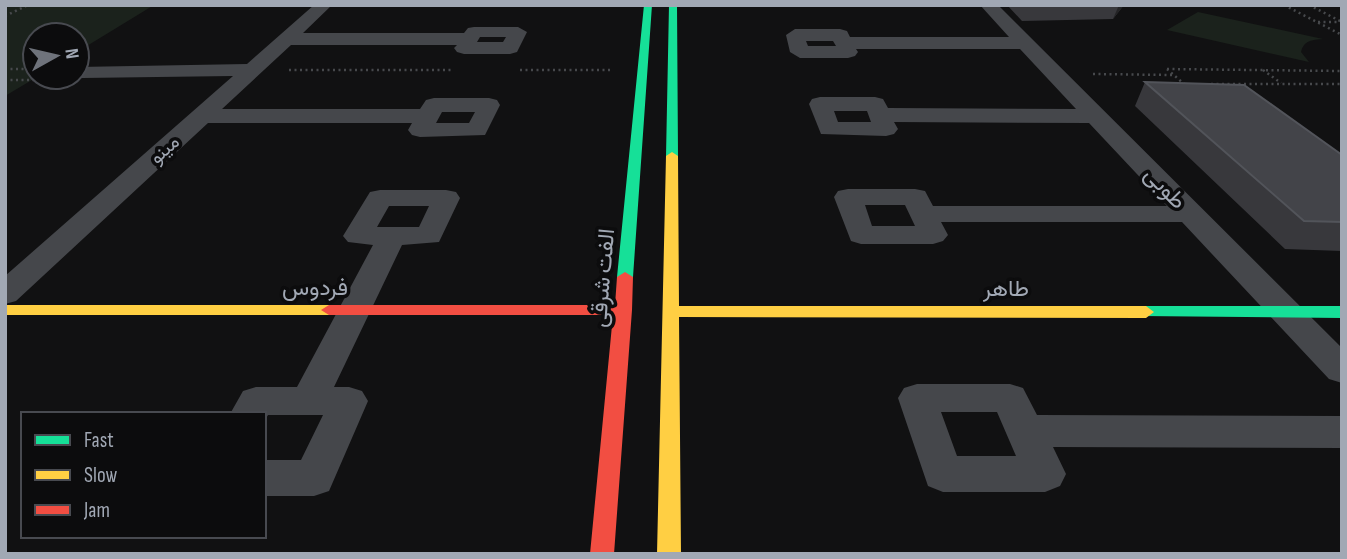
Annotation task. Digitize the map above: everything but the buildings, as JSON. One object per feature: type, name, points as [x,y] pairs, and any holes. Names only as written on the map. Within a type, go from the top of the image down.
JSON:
[{"type":"main road","name":"الفت شرقی","points":[[602,554],[648,5]]},
{"type":"main road","points":[[669,554],[673,5]]},
{"type":"main road","name":"فردوس","points":[[5,310],[624,310]]},
{"type":"main road","name":"طاهر","points":[[669,311],[1342,312]]},
{"type":"street","name":"مینو","points":[[5,294],[324,5]]},
{"type":"street","name":"طوبی","points":[[988,5],[1342,370]]},
{"type":"street","points":[[287,39],[469,39]]},
{"type":"street","points":[[844,43],[1024,43]]},
{"type":"street","points":[[91,72],[253,70]]},
{"type":"street","points":[[880,115],[1095,116]]},
{"type":"street","points":[[202,116],[428,116]]},
{"type":"street","points":[[923,214],[1191,215]]},
{"type":"street","points":[[308,401],[392,236]]},
{"type":"street","points":[[250,412],[256,401],[349,401],[314,478],[266,478]]},
{"type":"street","points":[[1025,431],[1342,432]]},
{"type":"path","points":[[5,16],[28,5]]},
{"type":"path","points":[[1284,5],[1342,35]]},
{"type":"path","points":[[1309,5],[1342,22]]},
{"type":"path","points":[[1317,22],[1342,22]]},
{"type":"path","points":[[1196,84],[1184,85],[1167,69],[1342,71]]},
{"type":"path","points":[[253,70],[462,70]]},
{"type":"path","points":[[517,70],[642,70]]},
{"type":"path","points":[[1263,70],[1282,84]]},
{"type":"path","points":[[1054,74],[1174,75]]},
{"type":"path","points":[[1209,84],[1342,84]]},
{"type":"shaded area","points":[[5,5],[154,5],[91,43],[91,21],[21,21],[21,86],[5,96]]},
{"type":"shaded area","points":[[1198,12],[1323,39],[1312,40],[1304,45],[1301,52],[1309,62],[1167,30]]},
{"type":"traffic: fast","points":[[625,277],[648,5]]},
{"type":"traffic: fast","points":[[672,156],[673,5]]},
{"type":"traffic: fast","points":[[1146,312],[1342,312]]},
{"type":"traffic: slow","points":[[669,554],[672,156]]},
{"type":"traffic: slow","points":[[5,310],[329,310]]},
{"type":"traffic: slow","points":[[669,311],[1146,312]]},
{"type":"traffic: jam","points":[[602,554],[625,277]]},
{"type":"traffic: jam","points":[[329,310],[624,310]]}]
